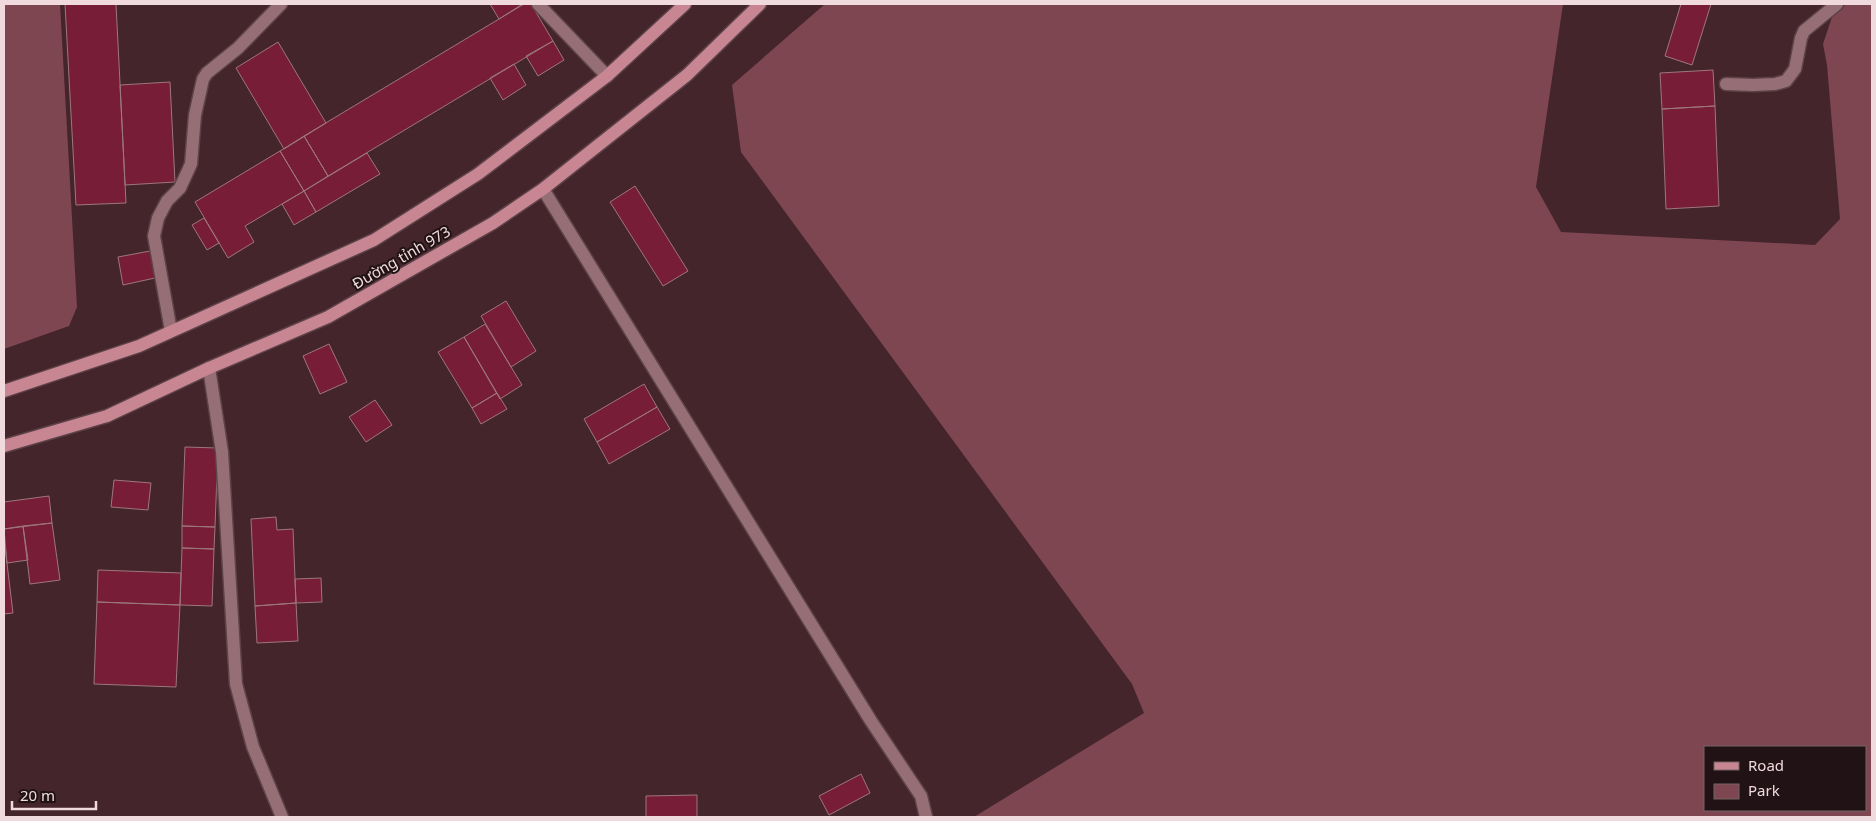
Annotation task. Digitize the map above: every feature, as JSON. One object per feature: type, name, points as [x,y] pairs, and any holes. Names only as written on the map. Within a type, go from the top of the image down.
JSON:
[{"type":"main road","name":"Đường tỉnh 973","points":[[4,392],[139,346],[374,240],[478,174],[607,76],[685,4]]},
{"type":"main road","name":"Đường tỉnh 973","points":[[4,446],[107,416],[209,368],[328,317],[493,223],[543,189],[687,76],[760,4]]},
{"type":"street","points":[[171,332],[154,236],[158,218],[167,201],[180,188],[190,164],[195,115],[202,79],[238,48],[281,4]]},
{"type":"street","points":[[538,4],[607,76]]},
{"type":"street","points":[[1726,84],[1752,86],[1786,81],[1795,69],[1804,31],[1837,4]]},
{"type":"street","points":[[543,189],[871,721],[920,796],[926,817]]},
{"type":"street","points":[[209,368],[222,452],[236,684],[253,747],[282,817]]},
{"type":"green space","points":[[4,4],[60,4],[77,307],[69,326],[4,349]]},
{"type":"green space","points":[[825,4],[1563,4],[1536,187],[1561,232],[1815,245],[1840,219],[1827,65],[1823,44],[1834,11],[1847,4],[1872,4],[1872,817],[974,817],[1144,713],[1132,684],[741,152],[732,85]]},
{"type":"building","points":[[65,4],[116,4],[126,203],[76,205]]},
{"type":"building","points":[[490,4],[520,4],[521,5],[499,19]]},
{"type":"building","points":[[524,4],[531,4],[553,41],[328,176],[304,136]]},
{"type":"building","points":[[1681,4],[1711,4],[1692,65],[1665,56]]},
{"type":"building","points":[[553,41],[564,60],[538,76],[526,56]]},
{"type":"building","points":[[278,42],[326,123],[284,149],[236,68]]},
{"type":"building","points":[[514,64],[526,85],[503,100],[490,78]]},
{"type":"building","points":[[1713,70],[1715,106],[1662,109],[1660,73]]},
{"type":"building","points":[[170,82],[175,182],[125,185],[120,85]]},
{"type":"building","points":[[1715,106],[1719,206],[1666,209],[1662,109]]},
{"type":"building","points":[[304,136],[328,176],[304,191],[280,151]]},
{"type":"building","points":[[280,151],[304,191],[245,226],[254,242],[228,258],[195,202]]},
{"type":"building","points":[[367,153],[380,174],[316,212],[304,191]]},
{"type":"building","points":[[635,186],[688,271],[663,286],[610,202]]},
{"type":"building","points":[[304,191],[316,212],[294,225],[282,204]]},
{"type":"building","points":[[204,218],[219,243],[207,250],[192,225]]},
{"type":"building","points":[[150,251],[155,278],[123,285],[118,257]]},
{"type":"building","points":[[506,301],[536,351],[511,367],[481,316]]},
{"type":"building","points":[[485,324],[522,385],[500,399],[464,337]]},
{"type":"building","points":[[464,337],[497,393],[472,408],[438,352]]},
{"type":"building","points":[[329,344],[347,382],[320,394],[303,356]]},
{"type":"building","points":[[644,384],[657,407],[597,442],[584,419]]},
{"type":"building","points":[[497,393],[507,409],[481,424],[472,408]]},
{"type":"building","points":[[375,400],[392,425],[366,442],[349,417]]},
{"type":"building","points":[[657,407],[670,429],[609,464],[597,442]]},
{"type":"building","points":[[185,447],[218,448],[215,527],[182,526]]},
{"type":"building","points":[[114,480],[151,483],[148,510],[111,507]]},
{"type":"building","points":[[49,496],[52,523],[4,529],[4,502]]},
{"type":"building","points":[[276,517],[277,530],[293,529],[296,603],[255,606],[251,519]]},
{"type":"building","points":[[52,523],[60,580],[30,584],[23,526]]},
{"type":"building","points":[[23,526],[28,560],[7,563],[4,529]]},
{"type":"building","points":[[182,526],[215,527],[214,549],[182,548]]},
{"type":"building","points":[[4,539],[13,613],[4,614]]},
{"type":"building","points":[[182,548],[214,549],[212,606],[180,605]]},
{"type":"building","points":[[98,570],[181,573],[180,605],[97,602]]},
{"type":"building","points":[[321,578],[322,602],[296,603],[295,579]]},
{"type":"building","points":[[97,602],[180,605],[176,687],[94,684]]},
{"type":"building","points":[[296,603],[298,641],[257,643],[255,606]]},
{"type":"building","points":[[861,774],[870,793],[829,815],[819,796]]},
{"type":"building","points":[[697,795],[697,817],[646,817],[646,796]]}]
